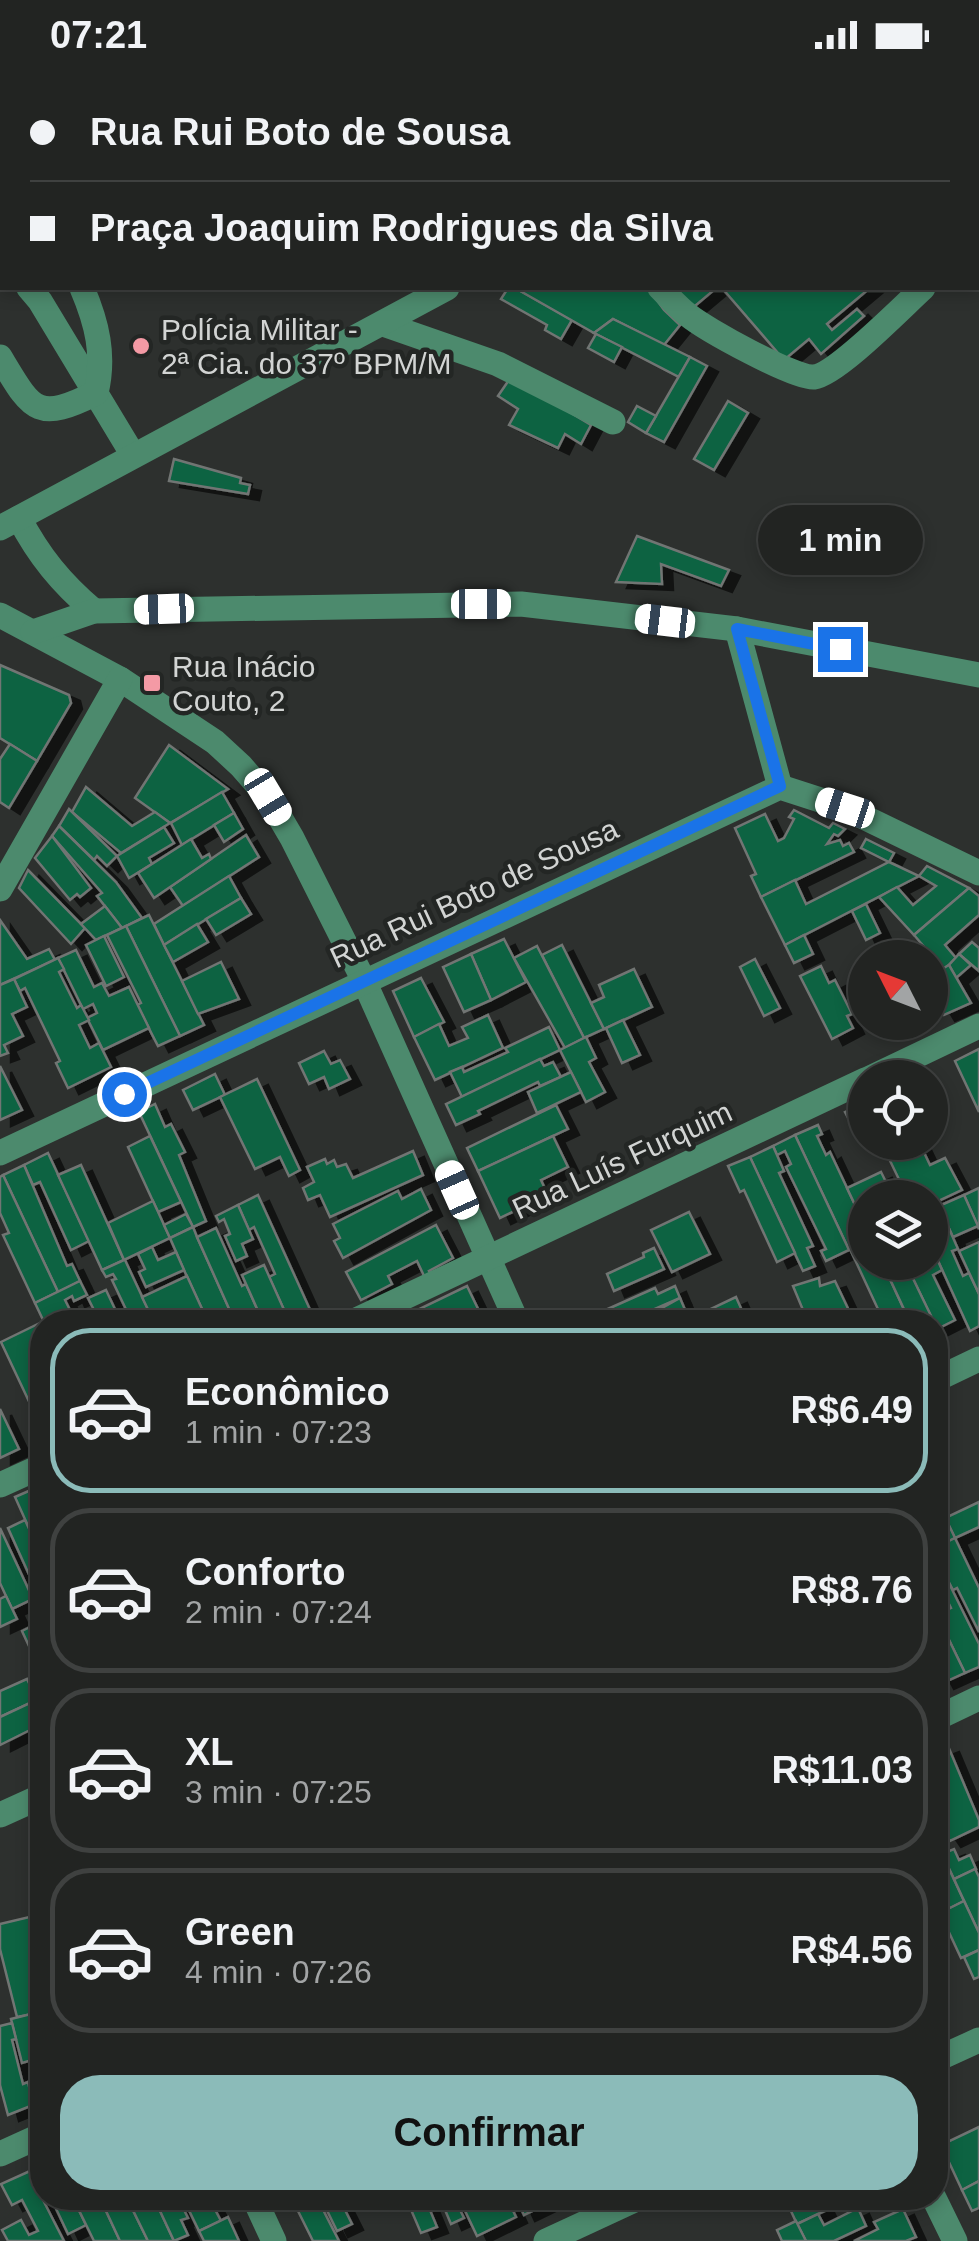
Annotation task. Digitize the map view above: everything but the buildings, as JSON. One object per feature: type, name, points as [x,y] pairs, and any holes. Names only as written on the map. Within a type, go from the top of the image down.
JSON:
[{"type":"street","points":[[29,290],[133,456]]},
{"type":"street","points":[[83,290],[96,320],[102,366],[96,393]]},
{"type":"street","points":[[94,611],[60,582],[9,523],[443,290]]},
{"type":"street","points":[[662,290],[688,316],[736,344],[795,374],[814,377],[838,365],[920,290]]},
{"type":"street","points":[[383,324],[498,364],[613,422]]},
{"type":"street","points":[[0,357],[25,398],[46,411],[62,410],[96,393]]},
{"type":"street","points":[[33,632],[94,611],[520,604],[737,629],[979,675]]},
{"type":"street","points":[[0,615],[120,679],[215,742],[268,797],[364,981],[511,1310]]},
{"type":"street","points":[[737,629],[780,786],[845,808],[979,873]]},
{"type":"street","points":[[0,889],[120,679]]},
{"type":"street","name":"Rua Rui Boto de Sousa","points":[[0,1153],[780,786]]},
{"type":"street","name":"Rua Luís Furquim","points":[[908,1060],[979,1026]]},
{"type":"street","name":"Rua Luís Furquim","points":[[378,1310],[848,1089]]},
{"type":"street","points":[[948,1374],[979,1358]]},
{"type":"street","points":[[0,1485],[30,1471]]},
{"type":"street","points":[[948,1713],[979,1698]]},
{"type":"street","points":[[0,1815],[30,1801]]},
{"type":"street","points":[[948,2054],[979,2040]]},
{"type":"street","points":[[0,2154],[30,2140]]},
{"type":"street","points":[[260,2210],[274,2241]]},
{"type":"street","points":[[546,2241],[614,2210]]},
{"type":"street","points":[[940,2210],[955,2241]]},
{"type":"place","name":"Polícia Militar - 2ª Cia. do 37º BPM/M","points":[[141,346]]},
{"type":"place","name":"Rua Inácio Couto, 2","points":[[152,683]]},
{"type":"route","points":[[124,1094],[780,786],[737,629],[840,649]]}]
